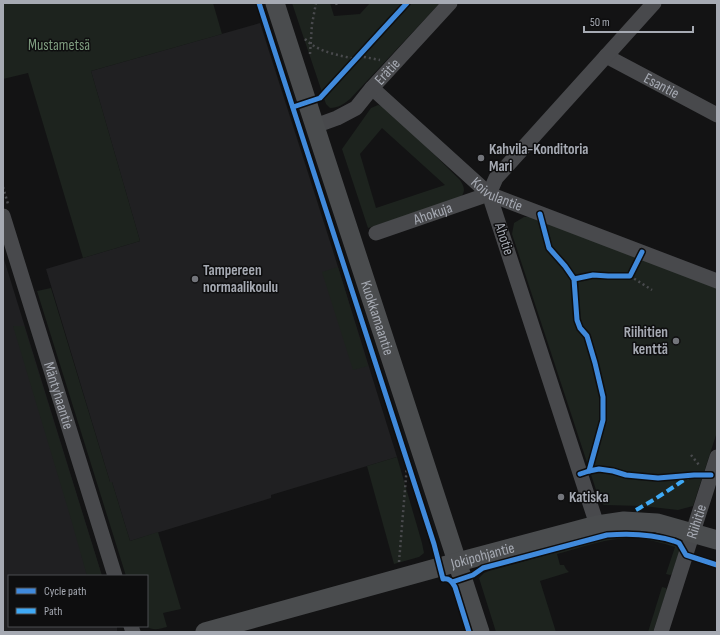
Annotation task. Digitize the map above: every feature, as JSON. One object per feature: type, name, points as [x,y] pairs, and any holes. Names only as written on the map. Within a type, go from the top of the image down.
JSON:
[{"type":"main road","name":"Kuokkamaantie","points":[[275,3],[480,632]]},
{"type":"main road","name":"Jokipohjantie","points":[[205,632],[597,525],[624,521],[647,522],[667,525],[717,540]]},
{"type":"street","name":"Erätie","points":[[315,126],[337,118],[356,108],[372,88],[450,3]]},
{"type":"street","points":[[490,194],[496,178],[654,3]]},
{"type":"street","name":"Esantie","points":[[606,56],[717,115]]},
{"type":"street","name":"Koivulantie","points":[[372,88],[490,194],[717,281]]},
{"type":"street","name":"Ahokuja","points":[[376,233],[490,194]]},
{"type":"street","name":"Ahotie","points":[[490,194],[597,525]]},
{"type":"street","name":"Mäntyhaantie","points":[[3,216],[115,575]]},
{"type":"street","name":"Riihitie","points":[[661,632],[717,457]]},
{"type":"path","points":[[310,57],[312,24],[316,3]]},
{"type":"path","points":[[304,38],[310,44],[325,51],[354,61],[364,50]]},
{"type":"path","points":[[630,276],[642,252]]},
{"type":"path","points":[[622,276],[630,276],[652,290]]},
{"type":"path","points":[[602,427],[606,421],[603,412]]},
{"type":"path","points":[[407,462],[412,477]]},
{"type":"path","points":[[399,566],[407,462]]},
{"type":"shaded area","name":"Tampereen normaalikoulu","points":[[260,23],[397,457],[271,495],[271,498],[130,541],[112,482],[110,482],[46,269],[140,241],[91,71]]},
{"type":"shaded area","points":[[3,256],[102,575],[8,575],[8,627],[117,627],[117,632],[3,632]]},
{"type":"green space","name":"Mustametsä","points":[[3,3],[213,3],[222,34],[91,71],[140,241],[83,258],[28,73],[3,79]]},
{"type":"green space","points":[[292,3],[330,3],[334,16],[360,14],[370,3],[440,3],[350,99],[341,105],[330,108],[326,104]]},
{"type":"green space","points":[[378,105],[388,109],[460,180],[464,190],[459,199],[368,228],[342,149],[371,108]],"holes":[[[382,128],[445,185],[376,208],[360,154]]]},
{"type":"green space","points":[[524,217],[532,217],[717,287],[717,432],[693,506],[678,510],[643,506],[604,505],[600,502],[512,234],[514,223]]},
{"type":"green space","points":[[338,267],[368,366],[353,370],[322,272]]},
{"type":"green space","points":[[51,288],[110,482],[112,482],[130,541],[158,532],[181,609],[163,613],[167,627],[154,629],[148,627],[148,575],[126,575],[37,291]]},
{"type":"green space","points":[[13,326],[24,326],[102,575],[87,575]]},
{"type":"green space","points":[[397,457],[424,553],[419,557],[394,564],[367,466]]},
{"type":"green space","points":[[623,536],[658,539],[678,545],[680,549],[672,574],[666,574],[675,547],[646,539],[616,539],[557,554],[560,565],[564,565],[569,572],[540,581],[556,632],[496,632],[479,578],[484,573],[607,538]]},
{"type":"green space","points":[[662,587],[666,588],[667,590],[653,632],[648,632]]},
{"type":"marked path","points":[[636,510],[688,477]]},
{"type":"cycle path","points":[[259,3],[434,544],[443,579],[449,580],[455,587],[469,632]]},
{"type":"cycle path","points":[[293,107],[320,98],[407,3]]},
{"type":"cycle path","points":[[540,214],[549,248],[574,279],[577,320],[580,328],[587,336],[603,397],[603,420],[589,471]]},
{"type":"cycle path","points":[[574,279],[593,275],[630,276],[642,252]]},
{"type":"cycle path","points":[[580,474],[599,469],[626,475],[658,478],[711,475]]},
{"type":"cycle path","points":[[452,582],[473,575],[483,568],[607,535],[616,534],[649,535],[674,541],[679,543],[686,555],[717,565]]},
{"type":"place","name":"Kahvila-Konditoria Mari","points":[[481,158]]},
{"type":"place","name":"Tampereen normaalikoulu","points":[[195,279]]},
{"type":"place","name":"Riihitien kenttä","points":[[676,341]]},
{"type":"place","name":"Katiska","points":[[561,497]]}]
